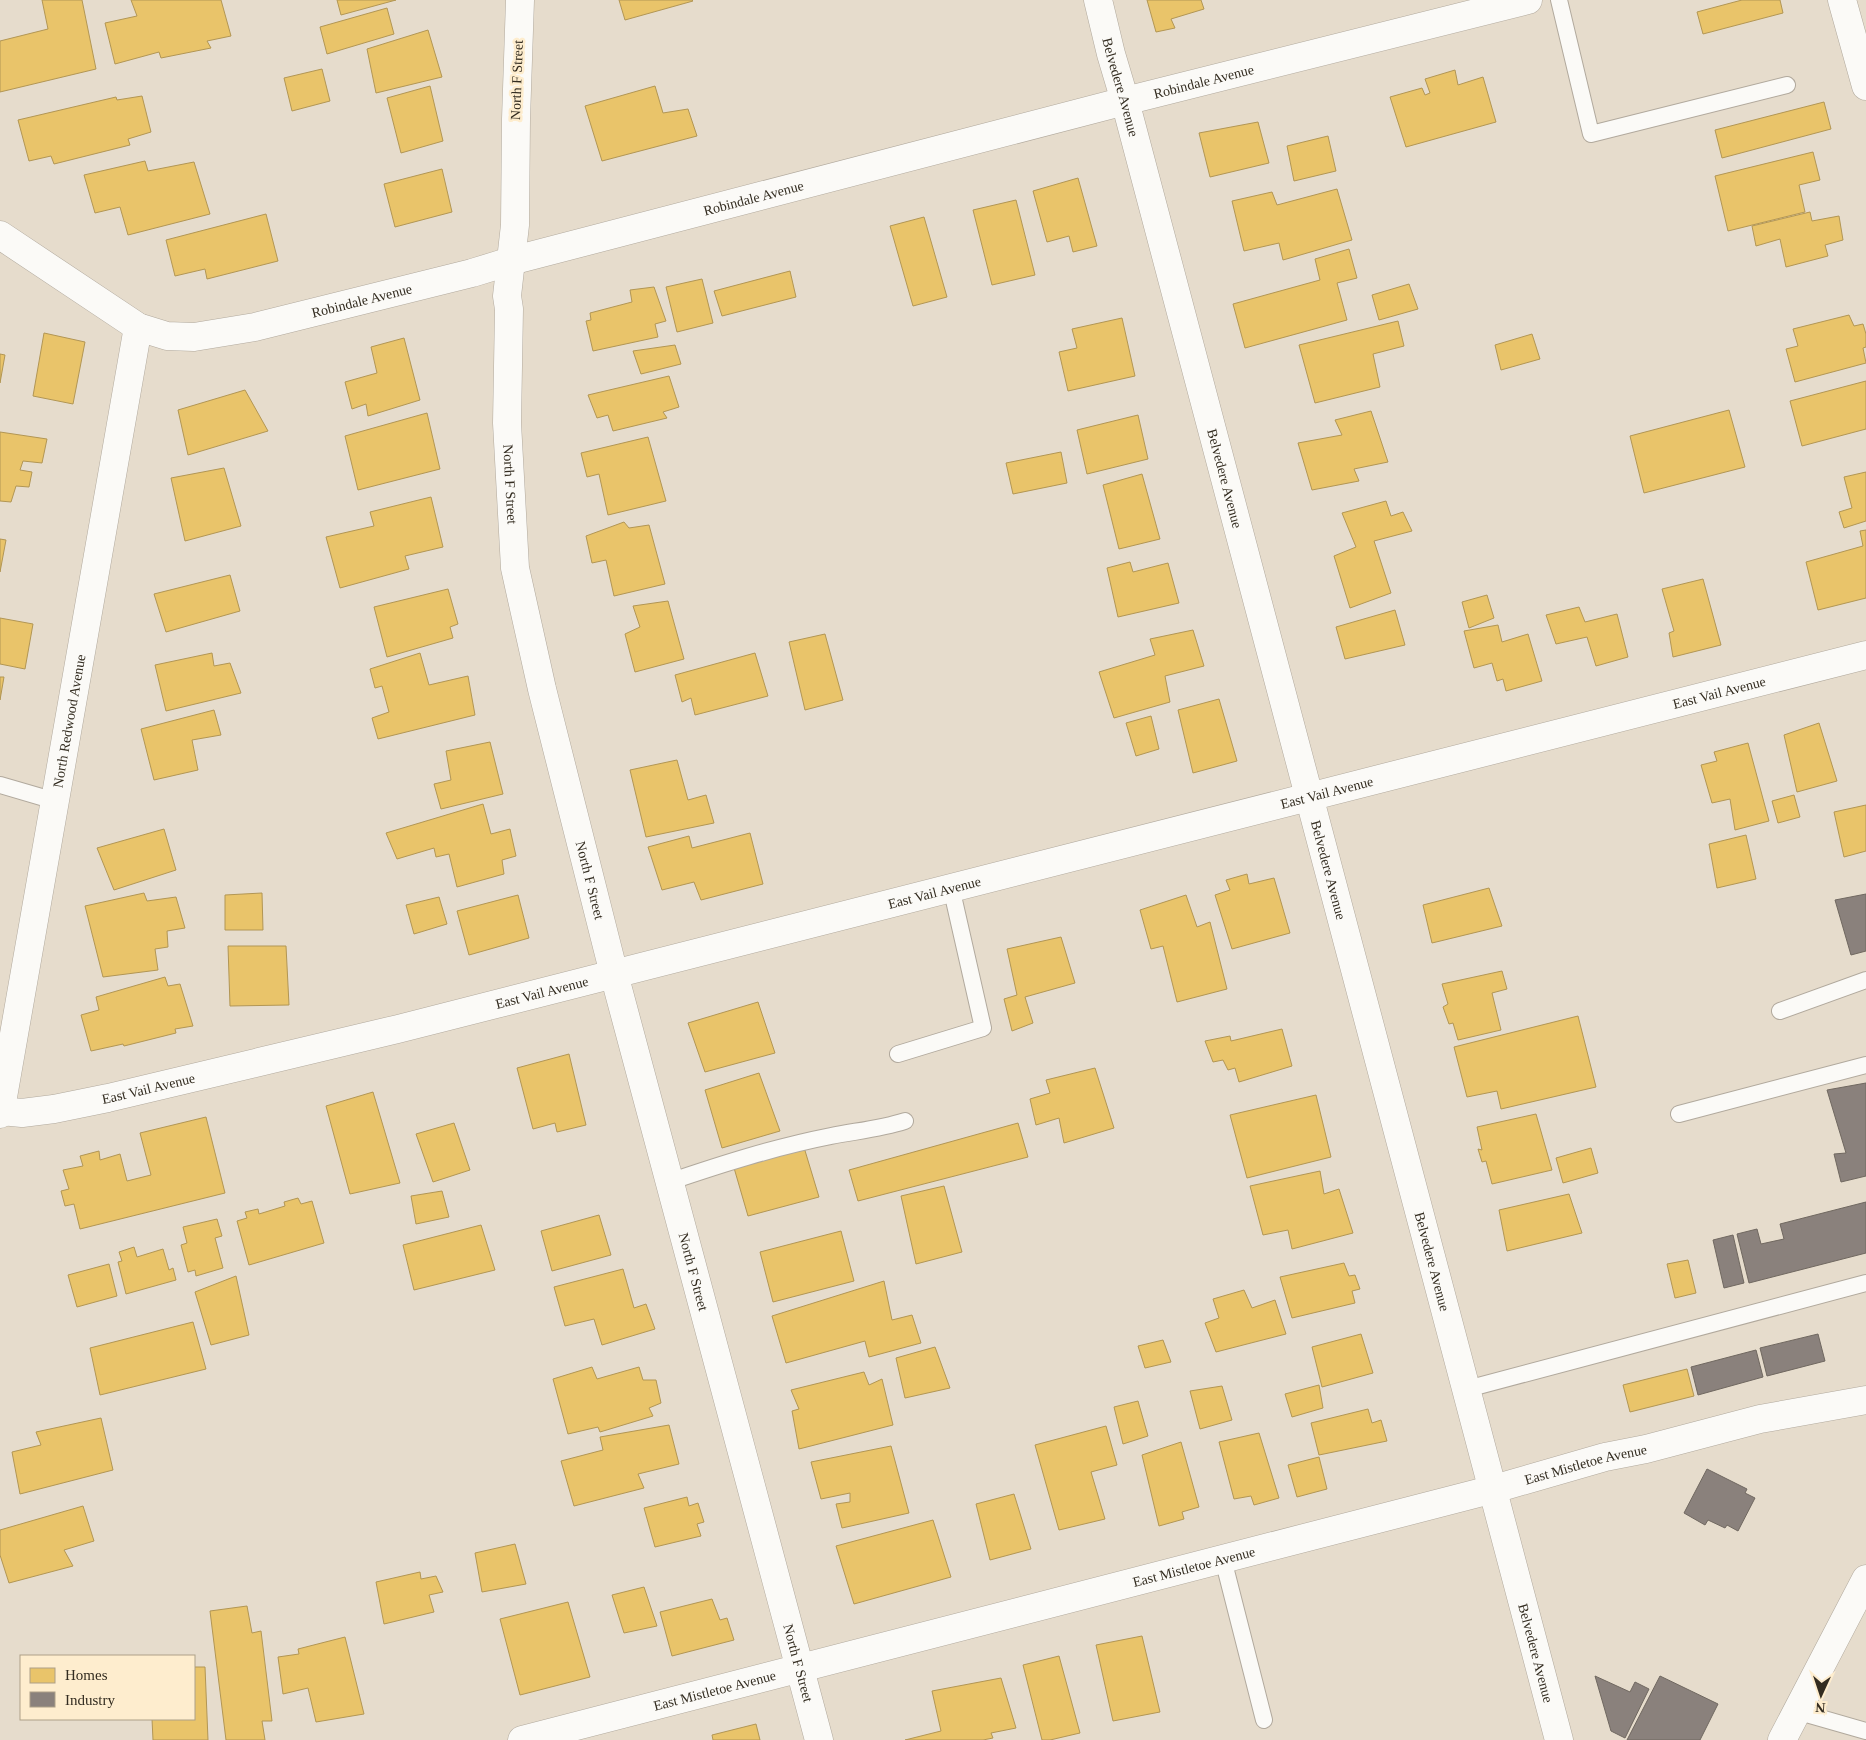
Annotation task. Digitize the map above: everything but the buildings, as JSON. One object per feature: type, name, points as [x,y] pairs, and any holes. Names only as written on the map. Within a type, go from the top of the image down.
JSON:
[{"type":"street","name":"North F Street","points":[[520,0],[515,225],[507,296],[509,309],[506,423],[515,568],[542,689],[614,974],[819,1740]]},
{"type":"street","name":"Belvedere Avenue","points":[[1098,0],[1559,1740]]},
{"type":"street","name":"Robindale Avenue","points":[[0,235],[138,327],[167,336],[194,337],[255,327],[472,273],[511,261],[1125,101],[1528,0]]},
{"type":"street","points":[[1842,0],[1866,86]]},
{"type":"street","name":"North Redwood Avenue","points":[[0,1112],[138,327]]},
{"type":"street","name":"East Vail Avenue","points":[[0,1112],[22,1113],[54,1109],[108,1098],[398,1029],[1866,655]]},
{"type":"street","name":"East Mistletoe Avenue","points":[[522,1740],[1494,1489],[1605,1457],[1646,1449],[1760,1419],[1866,1400]]},
{"type":"street","points":[[1782,1740],[1866,1579]]},
{"type":"lane","points":[[1559,0],[1591,134],[1787,85]]},
{"type":"lane","points":[[0,785],[55,801]]},
{"type":"lane","points":[[898,1054],[982,1028],[951,887]]},
{"type":"lane","points":[[1780,1011],[1866,980]]},
{"type":"lane","points":[[1679,1114],[1866,1065]]},
{"type":"lane","points":[[669,1182],[743,1157],[831,1136],[882,1128],[905,1120]]},
{"type":"lane","points":[[1467,1388],[1866,1283]]},
{"type":"lane","points":[[1223,1559],[1264,1720]]},
{"type":"lane","points":[[1796,1711],[1866,1731]]}]
